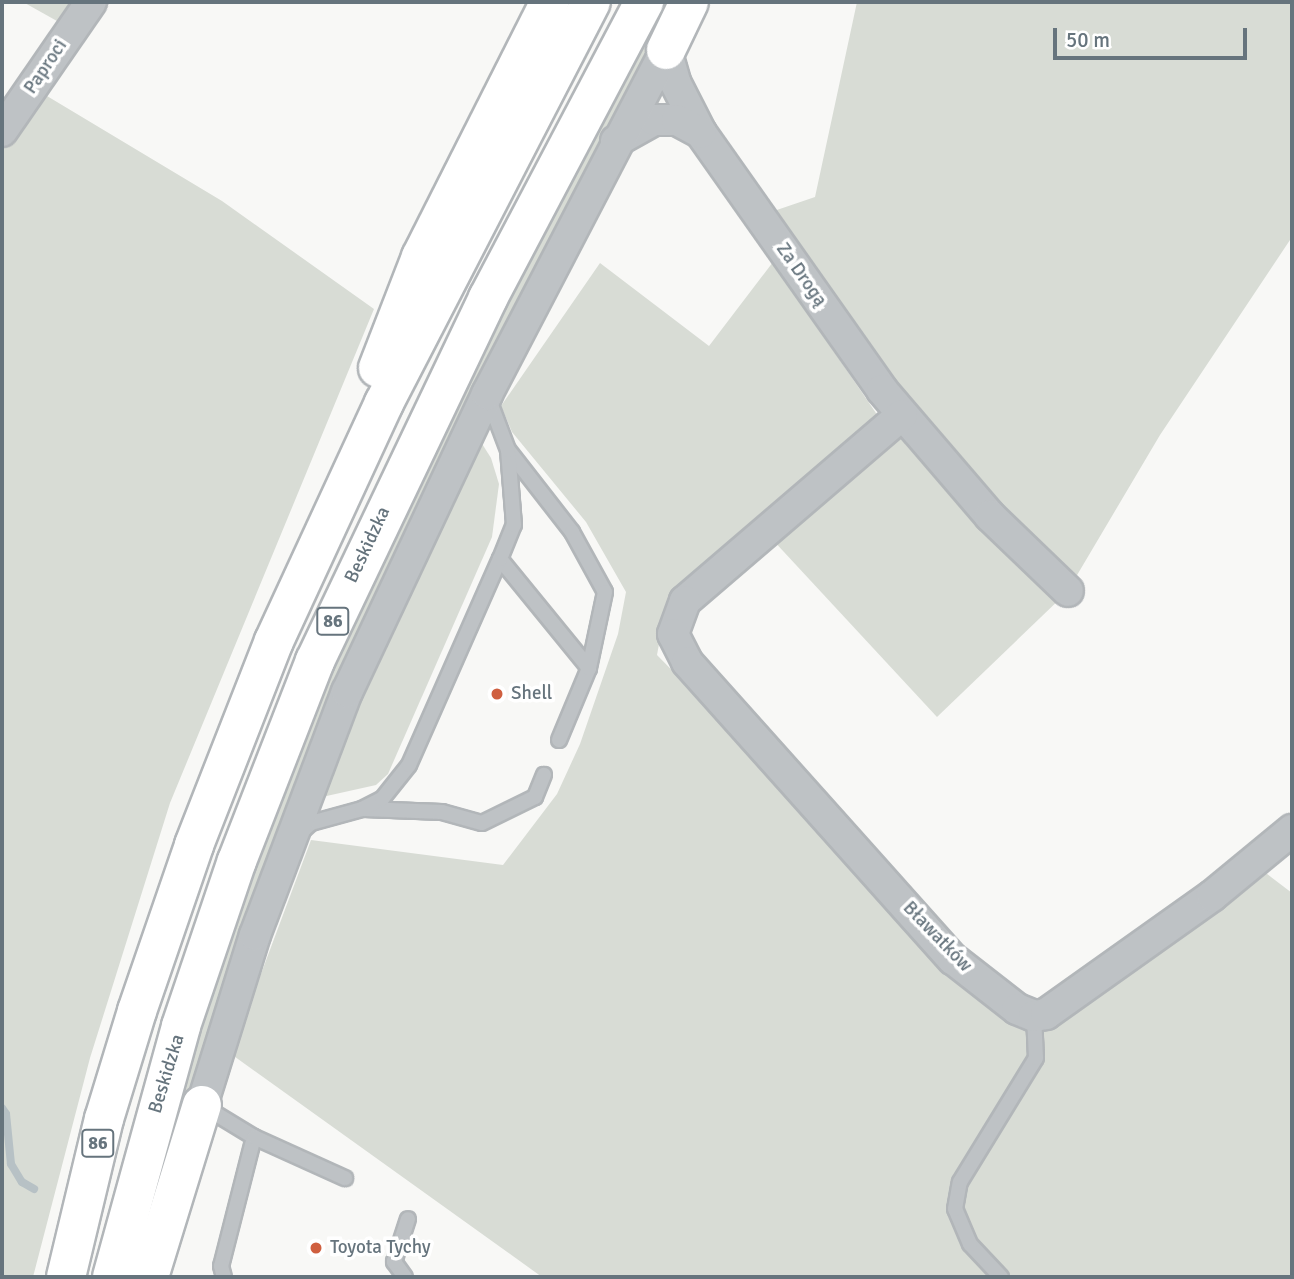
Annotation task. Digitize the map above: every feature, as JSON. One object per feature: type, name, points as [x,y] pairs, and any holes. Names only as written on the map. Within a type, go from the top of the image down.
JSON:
[{"type":"main road","points":[[323,529],[421,257],[550,2]]},
{"type":"main road","name":"86","points":[[66,1277],[104,1119],[169,914],[264,666],[323,529],[591,2]]},
{"type":"main road","name":"Beskidzka","points":[[112,1277],[181,1026],[247,835],[315,662],[471,332],[644,2]]},
{"type":"main road","points":[[666,50],[689,2]]},
{"type":"main road","points":[[149,1277],[202,1105]]},
{"type":"street","name":"Paproci","points":[[2,131],[91,2]]},
{"type":"street","name":"Za Drogą","points":[[666,50],[675,82],[701,133],[902,415],[990,516],[1068,591]]},
{"type":"street","points":[[202,1105],[251,948],[347,692],[487,394],[616,141],[666,50]]},
{"type":"street","points":[[616,141],[654,120],[677,120],[701,133]]},
{"type":"street","name":"Bławatków","points":[[902,415],[685,601],[673,634],[687,662],[953,959],[1017,1009],[1034,1016]]},
{"type":"street","points":[[1034,1016],[1046,1014],[1212,896],[1292,830]]},
{"type":"lane","points":[[291,839],[312,823],[362,809],[382,799],[409,765],[500,559],[514,525],[508,450],[487,394]]},
{"type":"lane","points":[[508,450],[572,532],[606,592],[589,668],[559,740]]},
{"type":"lane","points":[[500,559],[589,668]]},
{"type":"lane","points":[[362,809],[442,812],[482,822],[535,797],[544,775]]},
{"type":"lane","points":[[1001,1277],[970,1244],[955,1209],[960,1182],[1037,1058],[1034,1016]]},
{"type":"lane","points":[[202,1105],[254,1137],[345,1178]]},
{"type":"lane","points":[[223,1277],[221,1266],[254,1137]]},
{"type":"lane","points":[[405,1277],[394,1262],[408,1219]]},
{"type":"shaded area","points":[[23,2],[78,2],[57,21]]},
{"type":"shaded area","points":[[662,2],[678,2],[477,398],[177,1162],[148,1199],[193,1044],[249,882],[361,600],[512,290]]},
{"type":"shaded area","points":[[857,2],[1292,2],[1292,237],[1160,435],[1070,587],[965,484],[765,214],[815,197]]},
{"type":"shaded area","points":[[42,93],[222,201],[374,309],[170,803],[90,1058],[33,1277],[2,1277],[2,116]]},
{"type":"shaded area","points":[[773,262],[880,419],[666,606],[657,655],[1016,1020],[1262,870],[1292,893],[1292,1277],[542,1277],[231,1054],[311,840],[503,865],[557,794],[580,744],[618,634],[626,592],[586,522],[512,432],[501,406],[600,263],[709,346]]},
{"type":"shaded area","points":[[904,427],[1064,595],[937,717],[771,538]]},
{"type":"shaded area","points":[[479,439],[491,458],[499,484],[492,537],[388,774],[376,785],[322,797],[392,627]]},
{"type":"waterway","points":[[2,1108],[6,1114],[11,1164],[22,1182],[34,1189]]},
{"type":"place","name":"Shell","points":[[497,694]]},
{"type":"place","name":"Toyota Tychy","points":[[316,1248]]}]
